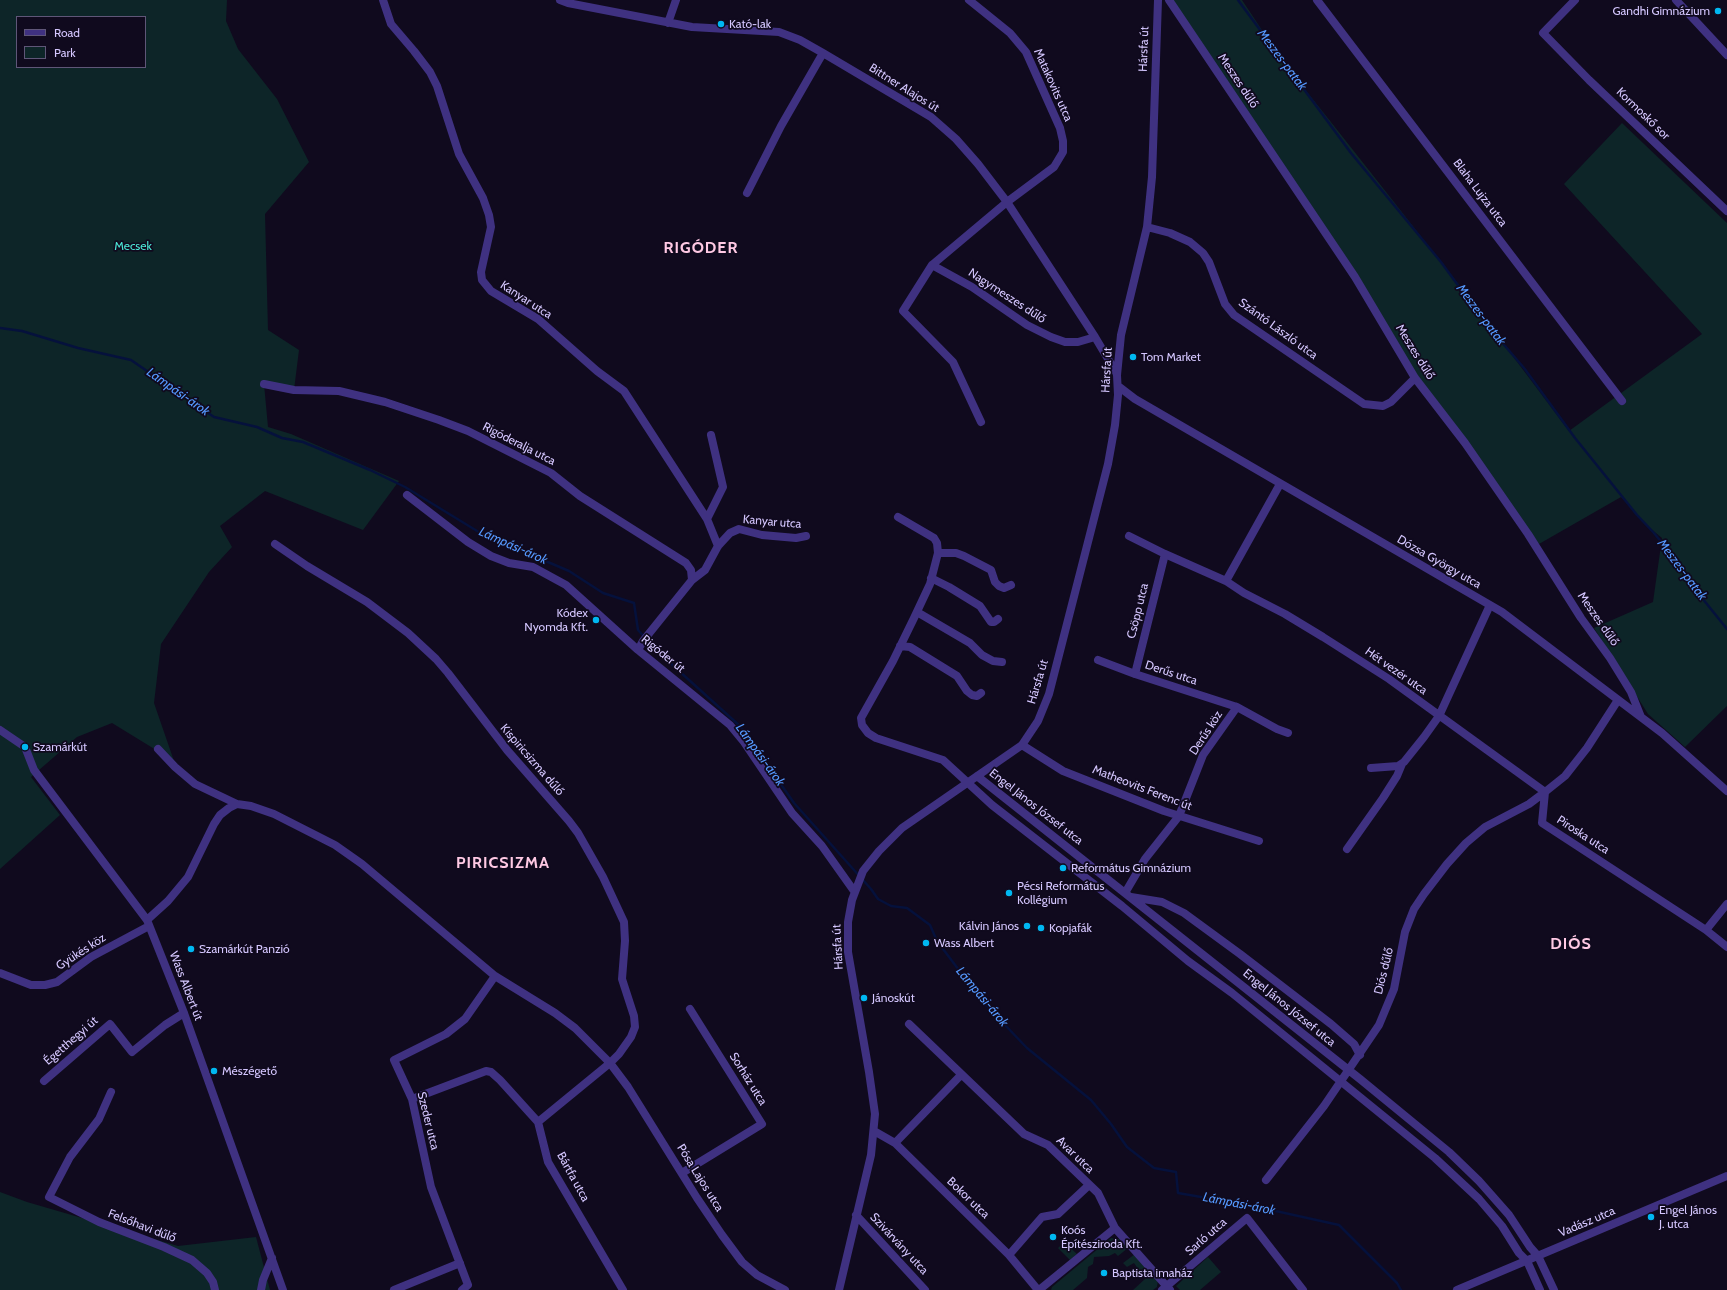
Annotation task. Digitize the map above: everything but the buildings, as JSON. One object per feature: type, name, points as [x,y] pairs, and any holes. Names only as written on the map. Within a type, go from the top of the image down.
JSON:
[{"type":"street","name":"Kanyar utca","points":[[383,0],[391,24],[430,72],[437,86],[459,154],[483,198],[489,215],[491,227],[481,272],[482,280],[491,291],[538,319],[597,371],[624,391],[707,519],[718,546]]},
{"type":"street","name":"Bittner Alajos út","points":[[560,0],[568,3],[668,23],[722,30],[779,32],[800,40],[931,117],[956,139],[978,164],[1007,202],[1095,337],[1117,375]]},
{"type":"street","points":[[668,23],[676,0]]},
{"type":"street","name":"Matakovits utca","points":[[969,0],[1010,33],[1026,52],[1060,128],[1063,141],[1063,152],[1054,168],[1007,202]]},
{"type":"street","name":"Hársfa út","points":[[839,1290],[871,1155],[875,1114],[848,952],[848,922],[856,888],[863,871],[879,851],[902,828],[1022,745],[1038,721],[1049,694],[1108,464],[1115,425],[1118,386],[1117,375],[1121,335],[1147,227],[1152,177],[1158,0]]},
{"type":"street","name":"Meszes dűlő","points":[[1169,0],[1355,277],[1415,378],[1465,443],[1528,534],[1581,618],[1610,658],[1631,692],[1641,716]]},
{"type":"street","name":"Blaha Lujza utca","points":[[1317,0],[1622,401]]},
{"type":"street","name":"Kormoskő sor","points":[[1575,0],[1543,33],[1727,211]]},
{"type":"street","points":[[1676,0],[1727,55]]},
{"type":"street","points":[[747,193],[785,120],[823,53]]},
{"type":"street","points":[[982,422],[953,362],[903,312],[932,265],[1007,202]]},
{"type":"street","name":"Szántó László utca","points":[[1147,227],[1170,233],[1190,242],[1203,253],[1209,262],[1225,304],[1234,315],[1364,404],[1383,406],[1390,402],[1415,378]]},
{"type":"street","name":"Nagymeszes dűlő","points":[[932,265],[972,286],[1027,325],[1051,337],[1065,342],[1078,342],[1095,337]]},
{"type":"street","name":"Rigóderalja utca","points":[[264,384],[294,390],[339,391],[385,402],[468,431],[551,473],[580,496],[686,563],[691,570],[692,580]]},
{"type":"street","name":"Dózsa György utca","points":[[1118,386],[1135,400],[1502,612],[1641,716],[1727,790]]},
{"type":"street","points":[[707,519],[723,487],[711,435]]},
{"type":"street","points":[[1226,581],[1280,484]]},
{"type":"street","name":"Rigóder út","points":[[407,495],[479,549],[509,563],[533,567],[566,585],[638,650],[730,725],[744,742],[792,813],[822,846],[856,888]]},
{"type":"street","points":[[898,518],[934,538],[937,543],[938,553],[956,553],[964,556],[991,570],[995,582],[999,586],[1004,588],[1011,585]]},
{"type":"street","name":"Kanyar utca","points":[[692,580],[705,570],[718,546],[730,533],[739,529],[762,535],[796,538],[806,536]]},
{"type":"street","name":"Hét vezér utca","points":[[1129,536],[1226,581],[1244,593],[1285,614],[1330,641],[1389,679],[1546,792]]},
{"type":"street","name":"Kispiricsizma dűlő","points":[[275,544],[307,566],[367,602],[408,633],[436,658],[507,750],[578,833],[603,877],[624,922],[625,941],[622,979],[634,1016],[635,1027],[631,1038],[610,1063],[538,1122]]},
{"type":"street","name":"Engel János József utca","points":[[938,553],[931,578],[917,612],[861,718],[862,725],[868,733],[876,738],[943,760],[992,805],[1034,836],[1188,961],[1232,993],[1435,1158],[1464,1184],[1502,1226],[1519,1253],[1527,1261],[1540,1290]]},
{"type":"street","name":"Csöpp utca","points":[[1135,674],[1165,554]]},
{"type":"street","points":[[931,578],[980,606],[991,622],[998,619]]},
{"type":"street","points":[[638,650],[692,580]]},
{"type":"street","points":[[1347,849],[1383,798],[1397,776],[1402,764],[1439,716],[1490,606]]},
{"type":"street","points":[[917,612],[970,643],[993,661],[1002,662]]},
{"type":"street","points":[[900,646],[910,647],[958,676],[967,691],[972,695],[977,696],[981,693]]},
{"type":"street","name":"Derűs utca","points":[[1098,660],[1135,674],[1237,707],[1277,729],[1288,733]]},
{"type":"street","points":[[1546,792],[1565,776],[1587,748],[1618,700]]},
{"type":"street","name":"Derűs köz","points":[[1127,895],[1145,859],[1179,816],[1203,755],[1237,707]]},
{"type":"street","name":"Wass Albert út","points":[[0,730],[25,747],[34,770],[148,923],[184,1013],[283,1290]]},
{"type":"street","name":"Matheovits Ferenc út","points":[[1022,745],[1062,771],[1179,816],[1259,841]]},
{"type":"street","points":[[158,749],[175,767],[195,784],[238,804],[251,806],[274,814],[335,845],[362,864],[495,976],[555,1013],[576,1028],[610,1063]]},
{"type":"street","points":[[1371,768],[1383,768],[1402,764]]},
{"type":"street","name":"Engel János József utca","points":[[977,776],[1449,1152],[1479,1181],[1509,1215],[1530,1248],[1538,1256],[1554,1290]]},
{"type":"street","name":"Piroska utca","points":[[1546,792],[1542,823],[1706,930]]},
{"type":"street","name":"Diós dűlő","points":[[1266,1180],[1311,1124],[1360,1055],[1379,1025],[1394,989],[1405,932],[1414,909],[1424,894],[1447,864],[1466,843],[1485,828],[1529,804],[1546,792]]},
{"type":"street","points":[[148,923],[188,877],[214,824],[220,815],[229,808],[238,804]]},
{"type":"street","points":[[1127,895],[1162,902],[1184,914],[1240,954],[1331,1024],[1354,1044],[1360,1055]]},
{"type":"street","points":[[1727,904],[1706,930],[1727,947]]},
{"type":"street","name":"Gyükés köz","points":[[0,973],[31,985],[45,985],[56,982],[91,957],[148,923]]},
{"type":"street","name":"Szeder utca","points":[[462,1290],[468,1285],[430,1187],[412,1099],[394,1060],[446,1034],[465,1019],[495,976]]},
{"type":"street","name":"Sorház utca","points":[[682,1173],[762,1124],[690,1009]]},
{"type":"street","name":"Égetthegyi út","points":[[44,1081],[110,1024],[132,1052],[166,1025],[184,1013]]},
{"type":"street","name":"Avar utca","points":[[909,1024],[1024,1134],[1048,1145],[1098,1193],[1115,1228],[1166,1289]]},
{"type":"street","name":"Pósa Lajos utca","points":[[610,1063],[628,1087],[722,1235],[742,1262],[757,1275],[785,1290]]},
{"type":"street","name":"Bártfa utca","points":[[412,1099],[486,1071],[491,1072],[500,1080],[538,1122],[548,1162],[623,1290]]},
{"type":"street","points":[[895,1143],[962,1075]]},
{"type":"street","name":"Felsőhavi dűlő","points":[[111,1092],[99,1119],[70,1157],[49,1196],[99,1222],[164,1247],[192,1260],[213,1282],[215,1290]]},
{"type":"street","name":"Bokor utca","points":[[874,1131],[895,1143],[1009,1255],[1038,1290]]},
{"type":"street","name":"Vadász utca","points":[[1457,1290],[1727,1176]]},
{"type":"street","points":[[1009,1255],[1042,1217],[1058,1214],[1089,1186]]},
{"type":"street","name":"Szivárvány utca","points":[[856,1215],[925,1290]]},
{"type":"street","name":"Sarló utca","points":[[1166,1289],[1247,1218],[1304,1290]]},
{"type":"street","points":[[1038,1290],[1115,1228]]},
{"type":"street","points":[[261,1290],[263,1280],[272,1258]]},
{"type":"street","points":[[394,1290],[460,1263]]},
{"type":"green space","name":"Mecsek","points":[[0,0],[227,0],[226,21],[238,49],[277,99],[309,162],[265,214],[268,330],[299,350],[294,390],[264,384],[268,427],[291,434],[399,481],[363,530],[265,491],[220,526],[232,547],[209,572],[161,644],[154,703],[174,761],[112,723],[77,737],[31,777],[60,815],[0,869]]},
{"type":"green space","points":[[1173,0],[1242,0],[1282,60],[1461,287],[1569,431],[1702,334],[1564,184],[1622,123],[1727,223],[1727,706],[1685,747],[1648,714],[1594,628],[1653,602],[1662,538],[1646,525],[1621,497],[1539,544],[1415,378]]},
{"type":"green space","points":[[0,1192],[27,1202],[178,1246],[256,1237],[270,1290],[0,1290]]},
{"type":"green space","points":[[1111,1238],[1119,1239],[1128,1248],[1118,1256],[1115,1253],[1109,1256],[1094,1257],[1093,1264],[1088,1267],[1087,1278],[1073,1290],[1051,1290],[1052,1287]]},
{"type":"green space","points":[[1064,1242],[1077,1254],[1070,1260],[1058,1248]]},
{"type":"green space","points":[[1135,1254],[1158,1280],[1157,1287],[1153,1290],[1133,1290],[1145,1279],[1134,1263],[1127,1267],[1123,1263]]},
{"type":"green space","points":[[1208,1257],[1221,1272],[1200,1290],[1180,1290],[1176,1286]]},
{"type":"waterway","name":"Meszes-patak","points":[[1238,0],[1351,153],[1441,262],[1487,325],[1524,368],[1575,438],[1678,563],[1694,588],[1727,629]]},
{"type":"waterway","name":"Lámpási-árok","points":[[0,328],[22,331],[78,348],[131,360],[214,417],[257,427],[282,438],[303,442],[370,470],[405,487],[482,534],[569,571],[603,593],[634,603],[638,630],[658,652],[741,727],[794,803],[871,889],[878,899],[891,906],[907,908],[930,925],[937,941],[983,1002],[1027,1048],[1091,1100],[1111,1124],[1127,1147],[1154,1168],[1176,1172],[1178,1193],[1253,1206],[1339,1225],[1397,1283],[1401,1290]]},
{"type":"place","name":"Gandhi Gimnázium","points":[[1718,11]]},
{"type":"place","name":"Kató-lak","points":[[721,24]]},
{"type":"place","name":"Tom Market","points":[[1133,357]]},
{"type":"place","name":"Kódex Nyomda Kft.","points":[[596,620]]},
{"type":"place","name":"Szamárkút","points":[[25,747]]},
{"type":"place","name":"Református Gimnázium","points":[[1063,868]]},
{"type":"place","name":"Pécsi Református Kollégium","points":[[1009,893]]},
{"type":"place","name":"Kálvin János","points":[[1027,926]]},
{"type":"place","name":"Kopjafák","points":[[1041,928]]},
{"type":"place","name":"Wass Albert","points":[[926,943]]},
{"type":"place","name":"Szamárkút Panzió","points":[[191,949]]},
{"type":"place","name":"Jánoskút","points":[[864,998]]},
{"type":"place","name":"Mészégető","points":[[214,1071]]},
{"type":"place","name":"Engel János J. utca","points":[[1651,1217]]},
{"type":"place","name":"Koós Építésziroda Kft.","points":[[1053,1237]]},
{"type":"place","name":"Baptista imaház","points":[[1104,1273]]},
{"type":"district","name":"RIGÓDER","points":[[701,248]]},
{"type":"district","name":"PIRICSIZMA","points":[[503,863]]},
{"type":"district","name":"DIÓS","points":[[1571,944]]}]
